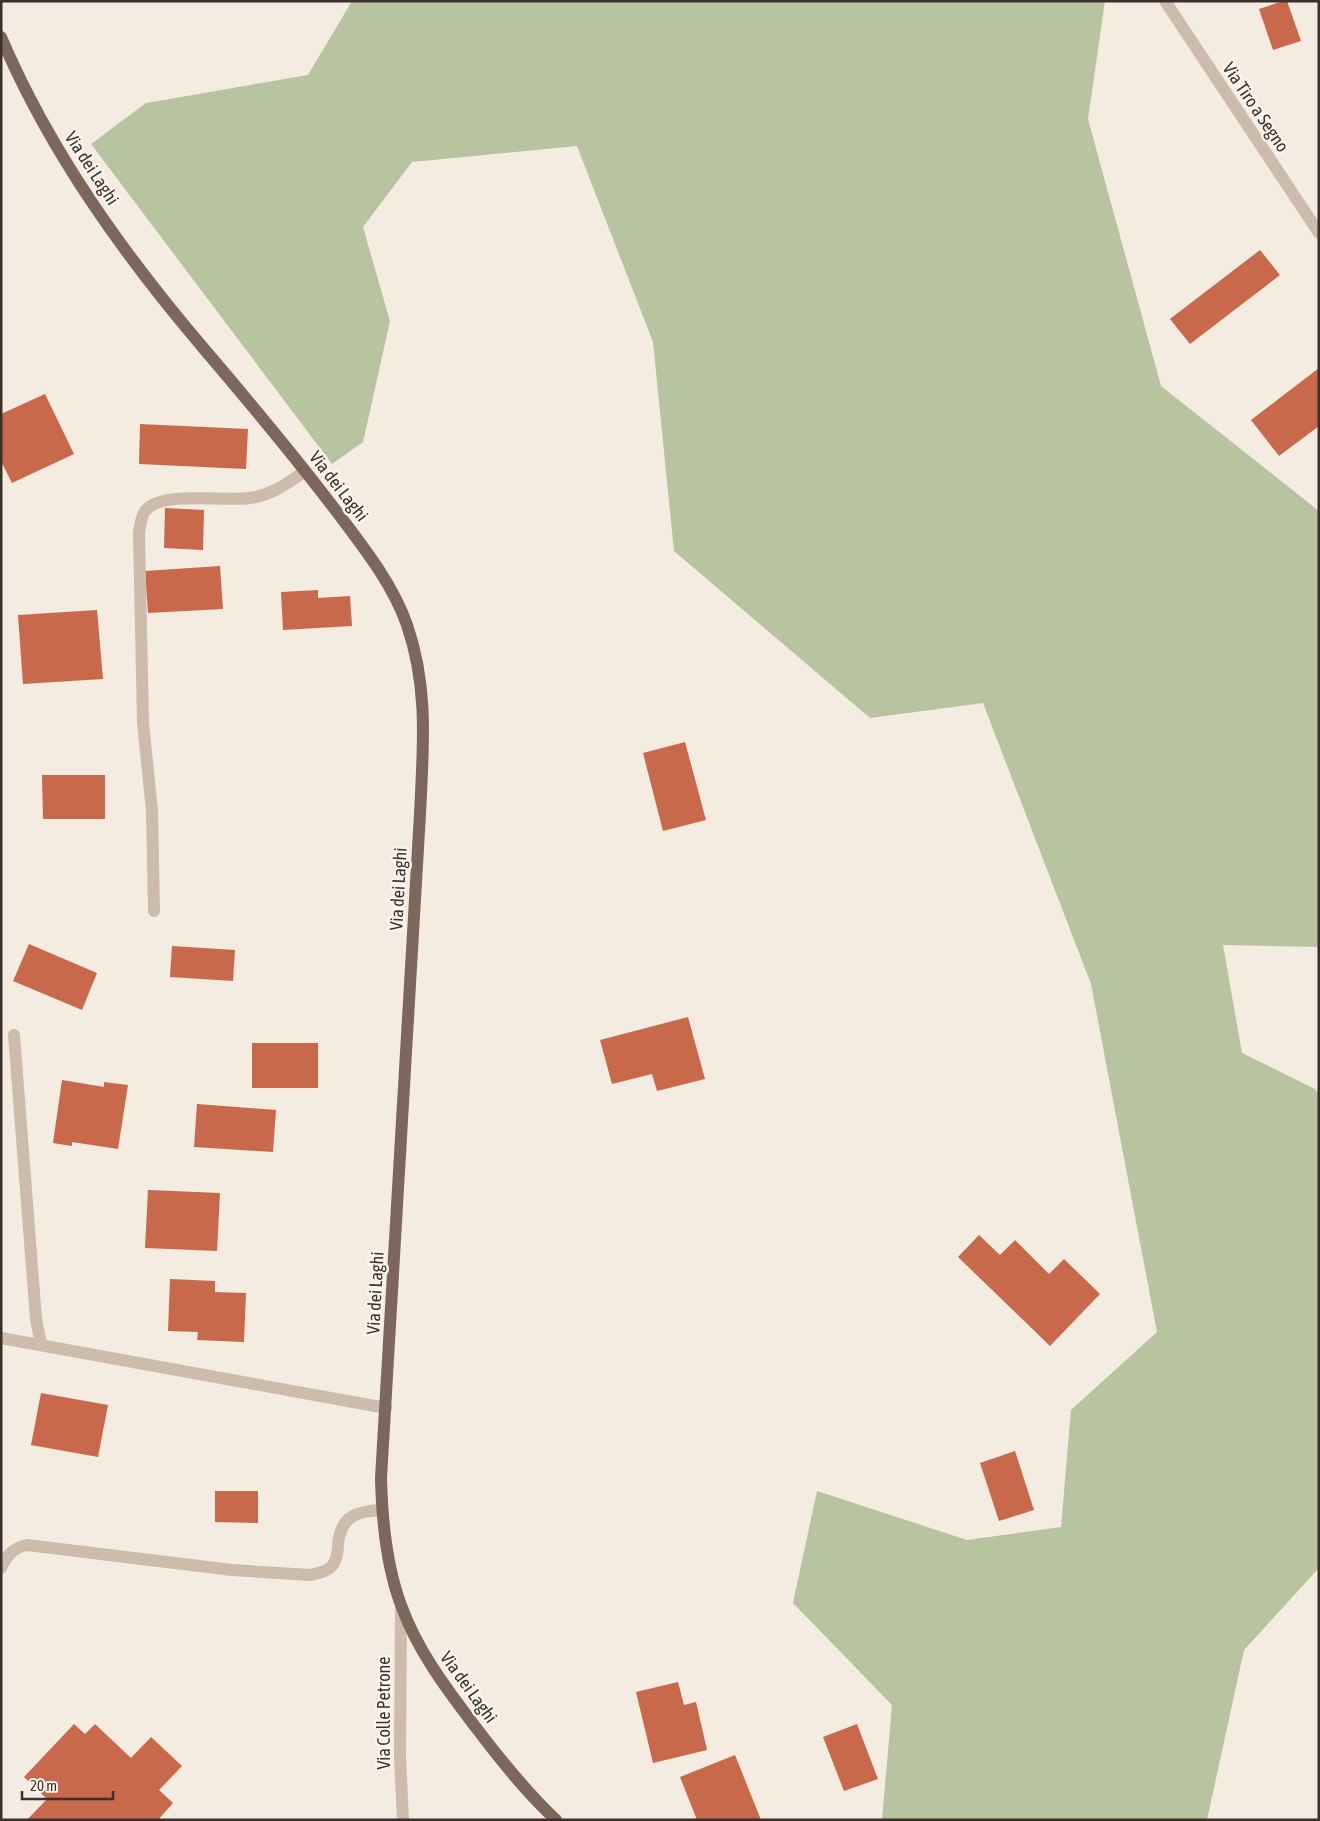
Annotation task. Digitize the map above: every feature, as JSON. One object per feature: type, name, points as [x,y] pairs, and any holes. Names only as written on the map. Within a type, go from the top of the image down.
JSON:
[{"type":"main road","name":"Via dei Laghi","points":[[1,37],[15,71],[37,114],[101,215],[156,290],[305,471],[359,541],[399,606],[413,646],[422,688],[423,739],[381,1478],[382,1510],[389,1561],[401,1606],[422,1651],[452,1696],[498,1756],[538,1803],[556,1820]]},
{"type":"street","name":"Via Tiro a Segno","points":[[1165,1],[1319,233]]},
{"type":"street","points":[[154,911],[152,811],[143,724],[139,533],[141,522],[145,511],[153,504],[162,500],[240,500],[261,496],[281,488],[305,471]]},
{"type":"street","points":[[14,1035],[34,1300],[40,1344]]},
{"type":"street","points":[[1,1338],[386,1408]]},
{"type":"street","points":[[1,1568],[11,1551],[27,1546],[204,1567],[310,1575],[331,1568],[336,1560],[342,1528],[349,1519],[357,1513],[382,1510]]},
{"type":"street","name":"Via Colle Petrone","points":[[401,1606],[400,1757],[403,1820]]},
{"type":"green space","points":[[352,1],[1105,1],[1088,119],[1161,386],[1319,511],[1319,947],[1223,945],[1242,1053],[1315,1089],[1319,1094],[1319,1568],[1244,1650],[1207,1820],[882,1820],[892,1705],[793,1603],[817,1491],[967,1540],[1061,1527],[1071,1410],[1157,1332],[1091,984],[983,703],[870,718],[674,551],[653,342],[577,146],[412,162],[363,227],[390,321],[363,442],[332,464],[91,144],[146,103],[308,75]]},
{"type":"building","points":[[1287,1],[1301,41],[1273,50],[1259,9]]},
{"type":"building","points":[[1260,250],[1280,275],[1190,344],[1170,319]]},
{"type":"building","points":[[1319,368],[1319,426],[1279,456],[1251,420]]},
{"type":"building","points":[[45,394],[74,454],[12,483],[1,461],[1,414]]},
{"type":"building","points":[[140,424],[248,429],[246,469],[139,464]]},
{"type":"building","points":[[165,508],[204,510],[203,550],[164,548]]},
{"type":"building","points":[[220,566],[223,609],[148,613],[145,571]]},
{"type":"building","points":[[318,590],[318,598],[350,596],[352,626],[283,630],[281,592]]},
{"type":"building","points":[[97,610],[103,679],[23,684],[18,615]]},
{"type":"building","points":[[685,742],[706,820],[663,831],[643,753]]},
{"type":"building","points":[[42,775],[105,775],[105,819],[43,819]]},
{"type":"building","points":[[29,944],[97,973],[82,1010],[13,981]]},
{"type":"building","points":[[172,946],[235,950],[233,981],[170,977]]},
{"type":"building","points":[[688,1017],[705,1079],[657,1091],[652,1074],[612,1084],[600,1040]]},
{"type":"building","points":[[252,1043],[318,1043],[318,1088],[252,1088]]},
{"type":"building","points":[[62,1080],[104,1087],[104,1082],[128,1085],[118,1149],[72,1142],[72,1146],[53,1143]]},
{"type":"building","points":[[197,1104],[276,1110],[273,1152],[194,1147]]},
{"type":"building","points":[[148,1190],[220,1193],[217,1251],[145,1248]]},
{"type":"building","points":[[979,1235],[1000,1255],[1015,1240],[1049,1274],[1064,1259],[1100,1294],[1050,1346],[958,1257]]},
{"type":"building","points":[[170,1279],[215,1281],[215,1292],[246,1293],[244,1342],[197,1340],[198,1332],[168,1331]]},
{"type":"building","points":[[41,1393],[108,1405],[98,1457],[31,1445]]},
{"type":"building","points":[[1015,1451],[1034,1510],[999,1521],[980,1463]]},
{"type":"building","points":[[215,1491],[258,1491],[258,1523],[215,1522]]},
{"type":"building","points":[[678,1682],[684,1705],[696,1702],[707,1750],[653,1763],[636,1692]]},
{"type":"building","points":[[74,1724],[85,1734],[95,1724],[131,1758],[151,1737],[182,1766],[159,1790],[173,1803],[158,1820],[27,1820],[47,1799],[24,1777]]},
{"type":"building","points":[[857,1724],[878,1779],[844,1791],[823,1737]]},
{"type":"building","points":[[735,1755],[761,1820],[697,1820],[680,1777]]}]
